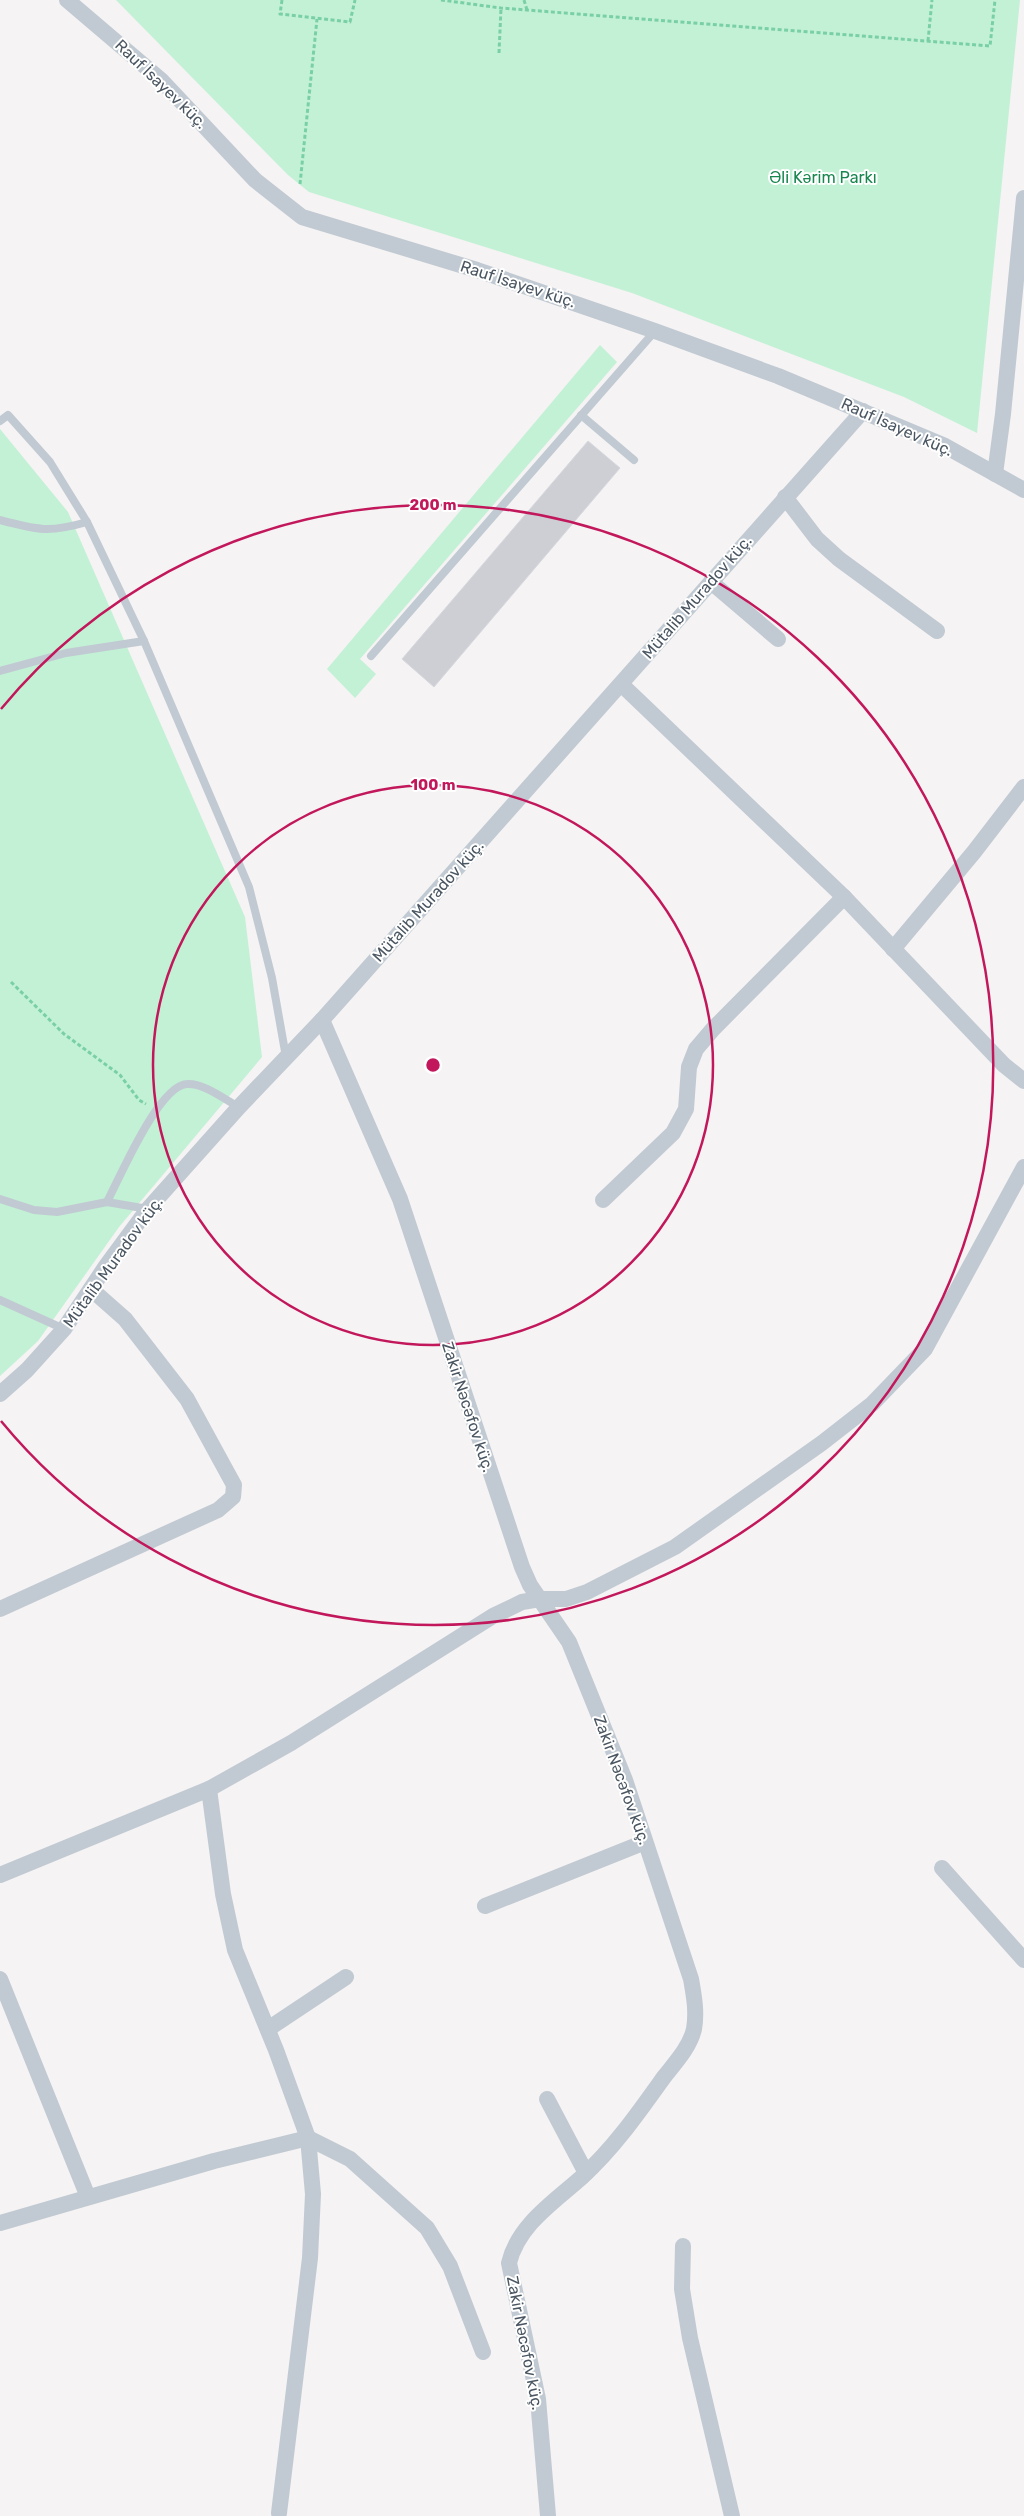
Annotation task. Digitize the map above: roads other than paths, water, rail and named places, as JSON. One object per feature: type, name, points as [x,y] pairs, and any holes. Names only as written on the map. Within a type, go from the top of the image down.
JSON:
[{"type":"street","name":"Rauf İsayev küç.","points":[[66,0],[161,80],[255,180],[302,217],[477,270],[655,330],[778,376],[945,446],[1024,490]]},
{"type":"street","points":[[995,474],[1003,414],[1024,198]]},
{"type":"street","name":"Mütalib Muradov küç.","points":[[0,1394],[27,1370],[64,1329],[148,1209],[239,1107],[322,1020],[863,411]]},
{"type":"street","points":[[785,497],[817,539],[839,559],[937,630]]},
{"type":"street","points":[[711,582],[778,639]]},
{"type":"street","points":[[622,684],[844,897],[1004,1065],[1024,1081]]},
{"type":"street","points":[[893,949],[974,852],[1024,787]]},
{"type":"street","points":[[604,1200],[673,1133],[686,1109],[689,1067],[696,1049],[713,1029],[844,897]]},
{"type":"street","name":"Zakir Nəcəfov küç.","points":[[322,1020],[400,1199],[522,1567],[530,1585],[569,1642],[625,1780],[691,1979],[696,2013],[694,2030],[685,2049],[628,2127],[586,2173],[527,2226],[513,2247],[509,2262],[538,2399],[548,2516]]},
{"type":"street","points":[[0,1875],[209,1789],[291,1743],[493,1616],[522,1602],[540,1599],[566,1599],[587,1592],[675,1547],[822,1443],[872,1404],[925,1349],[1024,1167]]},
{"type":"street","points":[[0,1609],[218,1510],[234,1497],[234,1485],[187,1399],[125,1319],[91,1289]]},
{"type":"street","points":[[209,1789],[223,1894],[235,1950],[268,2029],[308,2138],[313,2194],[310,2258],[279,2513]]},
{"type":"street","points":[[485,1906],[645,1842]]},
{"type":"street","points":[[942,1868],[1024,1960]]},
{"type":"street","points":[[268,2029],[346,1978]]},
{"type":"street","points":[[0,1979],[88,2197]]},
{"type":"street","points":[[546,2099],[586,2173]]},
{"type":"street","points":[[0,2223],[214,2161],[308,2138],[350,2159],[427,2228],[450,2266],[483,2352]]},
{"type":"street","points":[[682,2246],[682,2290],[690,2338],[732,2516]]},
{"type":"lane","points":[[371,656],[655,330]]},
{"type":"lane","points":[[0,421],[8,414],[50,462],[87,522],[144,641],[249,887],[272,978],[286,1057]]},
{"type":"lane","points":[[581,415],[634,460]]},
{"type":"lane","points":[[0,520],[31,528],[58,531],[87,522]]},
{"type":"lane","points":[[0,671],[66,653],[144,641]]},
{"type":"lane","points":[[107,1202],[155,1109],[171,1091],[186,1084],[201,1087],[239,1107]]},
{"type":"lane","points":[[0,1199],[34,1210],[57,1212],[107,1202],[148,1209]]},
{"type":"lane","points":[[0,1300],[64,1329]]},
{"type":"park label","name":"Əli Kərim Parkı","points":[[823,177]]}]
